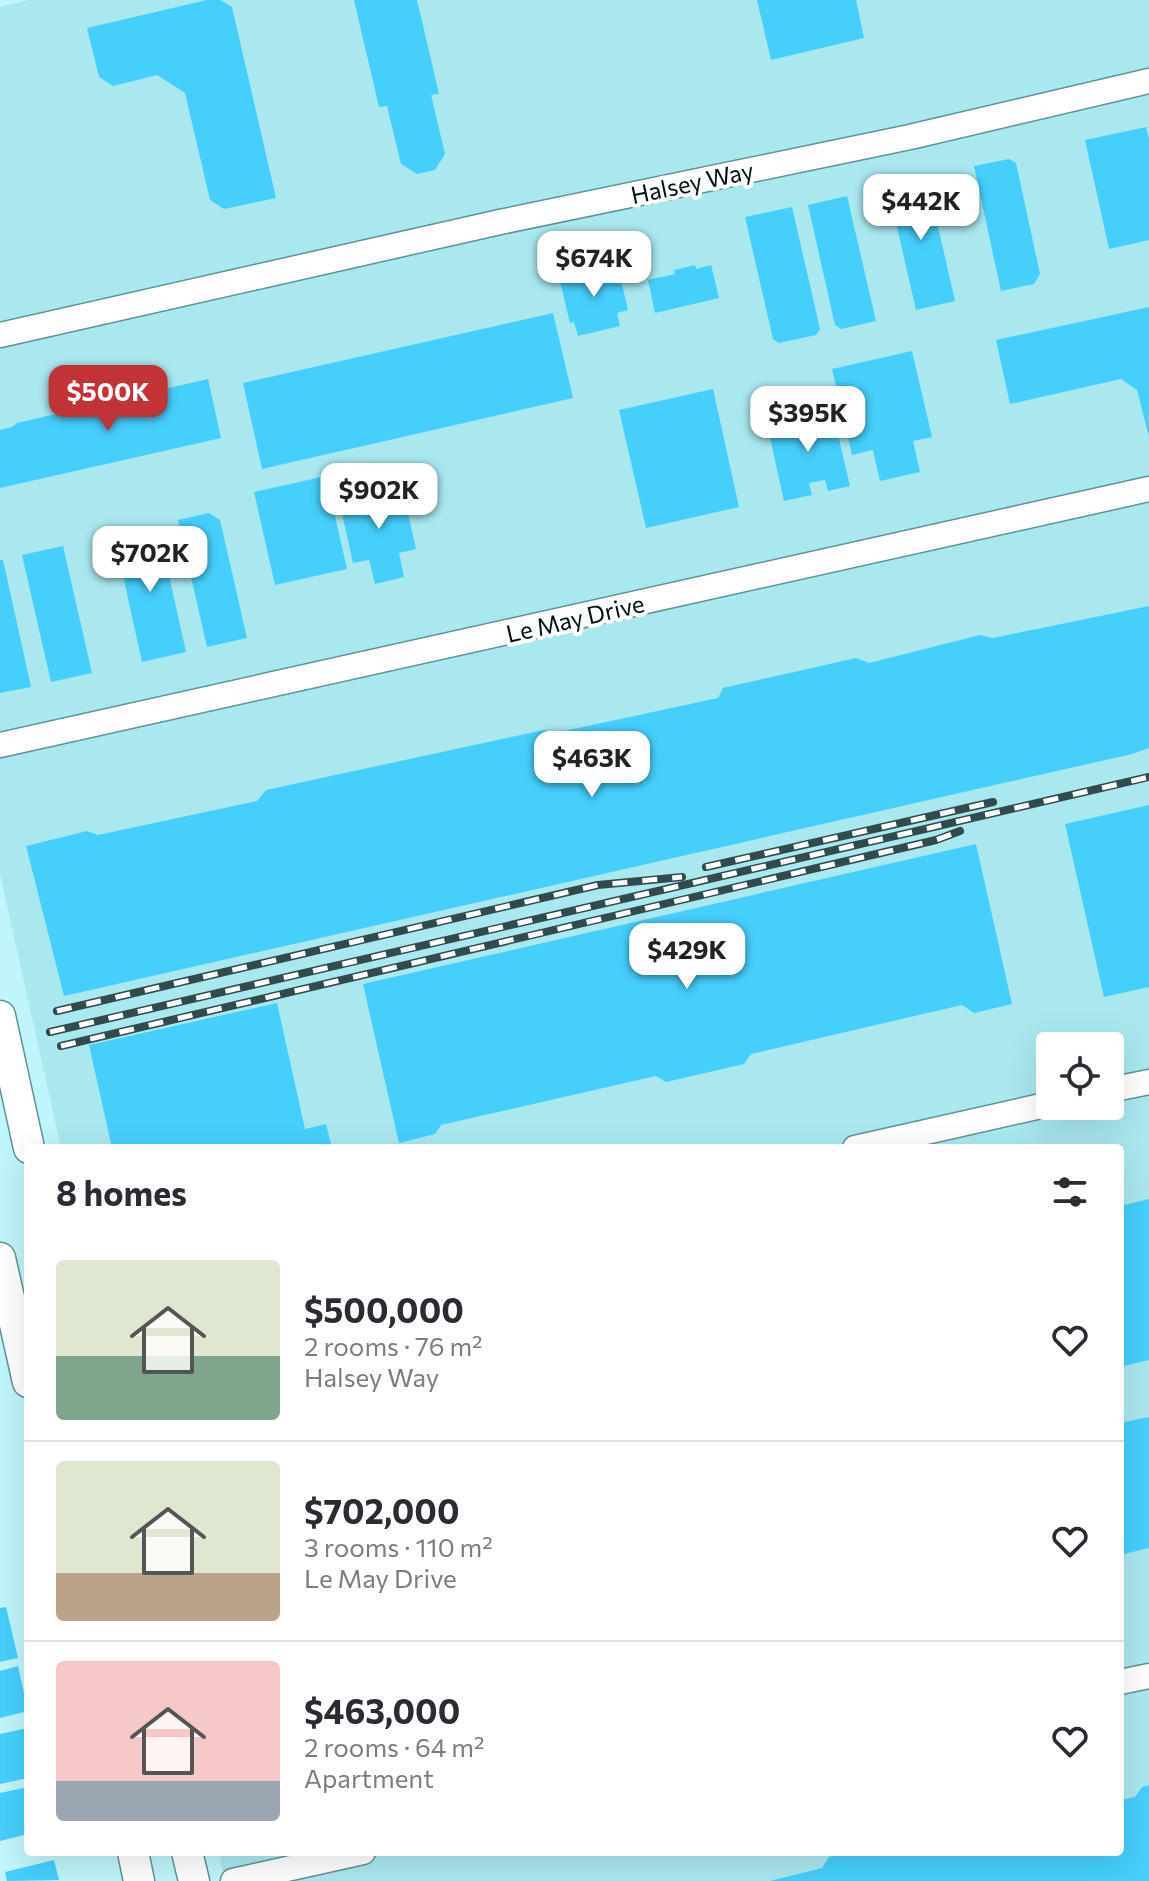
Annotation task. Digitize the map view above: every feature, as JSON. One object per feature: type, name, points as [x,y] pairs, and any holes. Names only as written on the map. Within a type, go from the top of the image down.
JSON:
[{"type":"main road","points":[[0,1016],[28,1144]]},
{"type":"main road","points":[[0,1258],[23,1334]]},
{"type":"main road","points":[[134,1856],[139,1881]]},
{"type":"main road","points":[[188,1856],[194,1881]]},
{"type":"street","name":"Halsey Way","points":[[0,335],[500,222],[910,137],[1149,81]]},
{"type":"street","name":"Le May Drive","points":[[0,745],[1149,489]]},
{"type":"street","points":[[1124,1087],[1149,1082]]},
{"type":"street","points":[[873,1144],[1036,1107]]},
{"type":"street","points":[[1124,1681],[1149,1676]]},
{"type":"street","points":[[233,1881],[345,1856]]},
{"type":"shaded area","points":[[28,0],[1149,0],[1149,1881],[225,1881],[220,1856],[1124,1856],[1124,1144],[60,1144],[0,874],[0,7]]},
{"type":"building","points":[[207,0],[220,0],[232,7],[276,198],[224,209],[210,200],[185,93],[157,75],[113,86],[99,77],[87,28]]},
{"type":"building","points":[[354,0],[417,0],[439,94],[431,95],[445,154],[435,170],[417,174],[401,164],[387,106],[379,107]]},
{"type":"building","points":[[757,0],[856,0],[864,38],[771,60]]},
{"type":"building","points":[[1146,127],[1149,139],[1149,240],[1109,249],[1085,140]]},
{"type":"building","points":[[1009,159],[1016,163],[1040,274],[1034,284],[1001,291],[974,166]]},
{"type":"building","points":[[926,174],[955,301],[916,310],[887,183]]},
{"type":"building","points":[[847,196],[876,321],[841,329],[835,325],[808,205]]},
{"type":"building","points":[[792,207],[820,329],[816,335],[779,343],[773,339],[745,217]]},
{"type":"building","points":[[617,263],[628,310],[617,313],[620,326],[578,336],[574,322],[570,323],[559,277]]},
{"type":"building","points":[[695,265],[696,269],[711,265],[719,298],[655,313],[648,280],[675,274],[674,270]]},
{"type":"building","points":[[1149,307],[1149,437],[1137,390],[1121,379],[1010,404],[996,340]]},
{"type":"building","points":[[553,313],[573,398],[262,469],[243,383]]},
{"type":"building","points":[[912,351],[932,437],[913,441],[920,472],[880,481],[873,450],[852,455],[832,369]]},
{"type":"building","points":[[208,379],[221,438],[0,488],[0,430],[17,423]]},
{"type":"building","points":[[713,389],[739,507],[646,528],[619,410]]},
{"type":"building","points":[[832,409],[850,486],[828,491],[825,480],[809,483],[812,495],[784,501],[767,424]]},
{"type":"building","points":[[326,476],[347,569],[275,585],[254,492]]},
{"type":"building","points":[[402,486],[416,549],[399,553],[404,577],[375,584],[369,560],[353,563],[339,500]]},
{"type":"building","points":[[209,513],[220,520],[247,638],[207,647],[178,520]]},
{"type":"building","points":[[158,526],[186,652],[142,662],[114,535]]},
{"type":"building","points":[[63,546],[92,673],[51,682],[22,555]]},
{"type":"building","points":[[0,560],[3,560],[31,687],[0,693]]},
{"type":"building","points":[[1149,606],[1149,748],[64,996],[26,846],[87,831],[98,835],[257,801],[266,790],[544,730],[555,733],[718,698],[723,688],[856,658],[869,663],[980,635],[993,638]]},
{"type":"building","points":[[1149,805],[1149,987],[1104,997],[1065,824]]},
{"type":"building","points":[[976,844],[1012,1004],[974,1013],[962,1005],[751,1054],[744,1064],[666,1082],[656,1076],[441,1125],[435,1134],[399,1143],[363,984]]},
{"type":"building","points":[[277,1003],[305,1129],[326,1124],[331,1144],[111,1144],[89,1045]]},
{"type":"building","points":[[1149,1199],[1149,1360],[1124,1366],[1124,1205]]},
{"type":"building","points":[[1149,1417],[1149,1548],[1124,1554],[1124,1422]]},
{"type":"building","points":[[6,1607],[18,1658],[0,1662],[0,1608]]},
{"type":"building","points":[[18,1666],[24,1693],[24,1712],[0,1718],[0,1671]]},
{"type":"building","points":[[24,1729],[24,1779],[0,1784],[0,1734]]},
{"type":"building","points":[[1149,1785],[1149,1881],[770,1881],[822,1868],[829,1857],[834,1856],[1124,1856],[1124,1799],[1135,1797],[1142,1787]]},
{"type":"building","points":[[24,1788],[24,1835],[0,1841],[0,1793]]},
{"type":"building","points":[[54,1860],[59,1880],[7,1881],[5,1872]]},
{"type":"railway","points":[[50,1032],[1149,777]]},
{"type":"railway","points":[[706,867],[993,802]]},
{"type":"railway","points":[[61,1046],[936,840],[960,831]]},
{"type":"railway","points":[[57,1011],[598,885],[682,877]]}]
